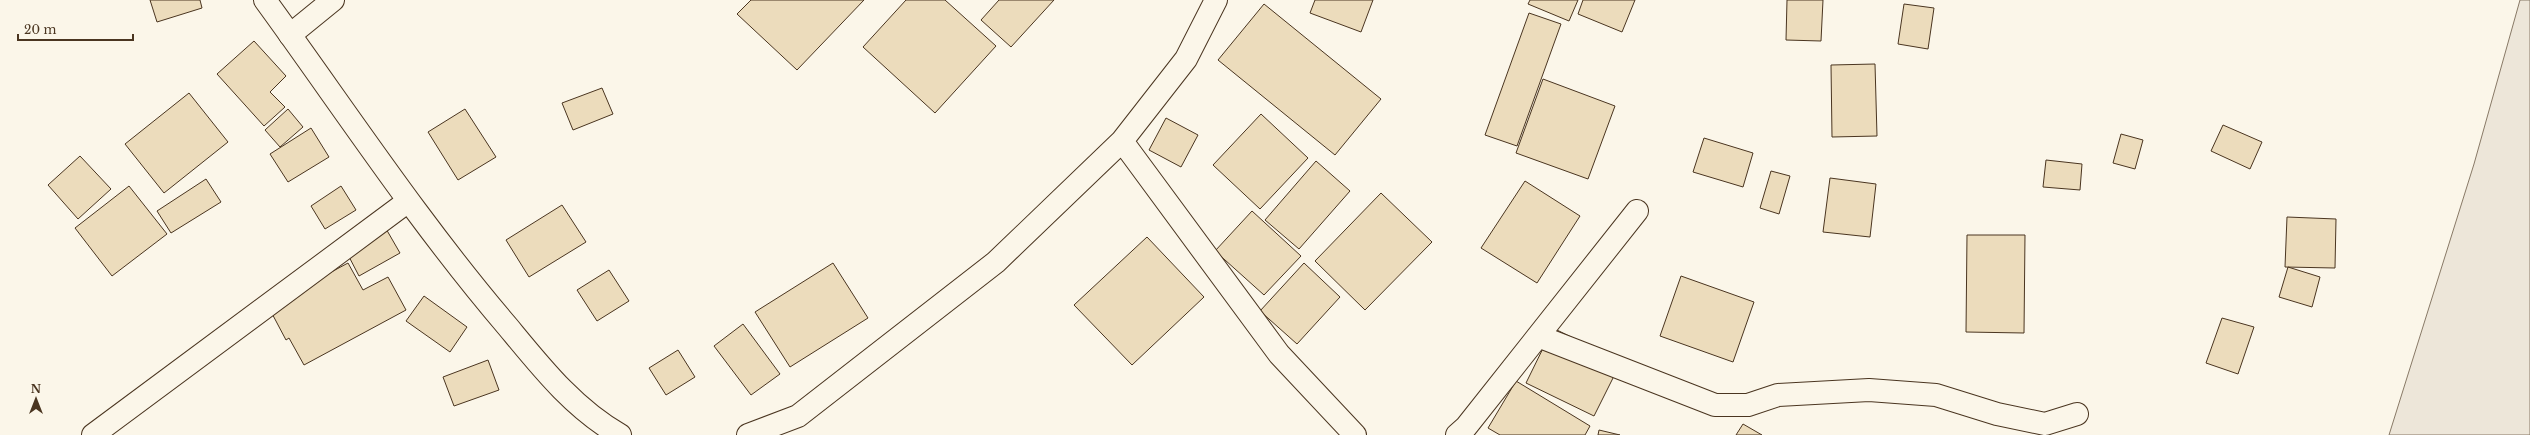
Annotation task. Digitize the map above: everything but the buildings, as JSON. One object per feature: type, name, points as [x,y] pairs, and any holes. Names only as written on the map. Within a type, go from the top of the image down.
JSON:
[{"type":"street","points":[[265,0],[407,202],[485,301],[554,381],[597,422],[620,435]]},
{"type":"street","points":[[290,35],[333,0]]},
{"type":"street","points":[[748,435],[798,416],[996,262],[1122,141],[1186,59],[1216,0]]},
{"type":"street","points":[[1122,141],[1279,354],[1355,435]]},
{"type":"street","points":[[93,435],[407,202]]},
{"type":"street","points":[[1457,435],[1466,427],[1637,211]]},
{"type":"street","points":[[1538,336],[1715,405],[1748,405],[1778,395],[1869,390],[1936,395],[1997,414],[2045,424],[2077,414]]},
{"type":"shaded area","points":[[2520,0],[2530,0],[2530,435],[2389,435],[2474,164]]}]
